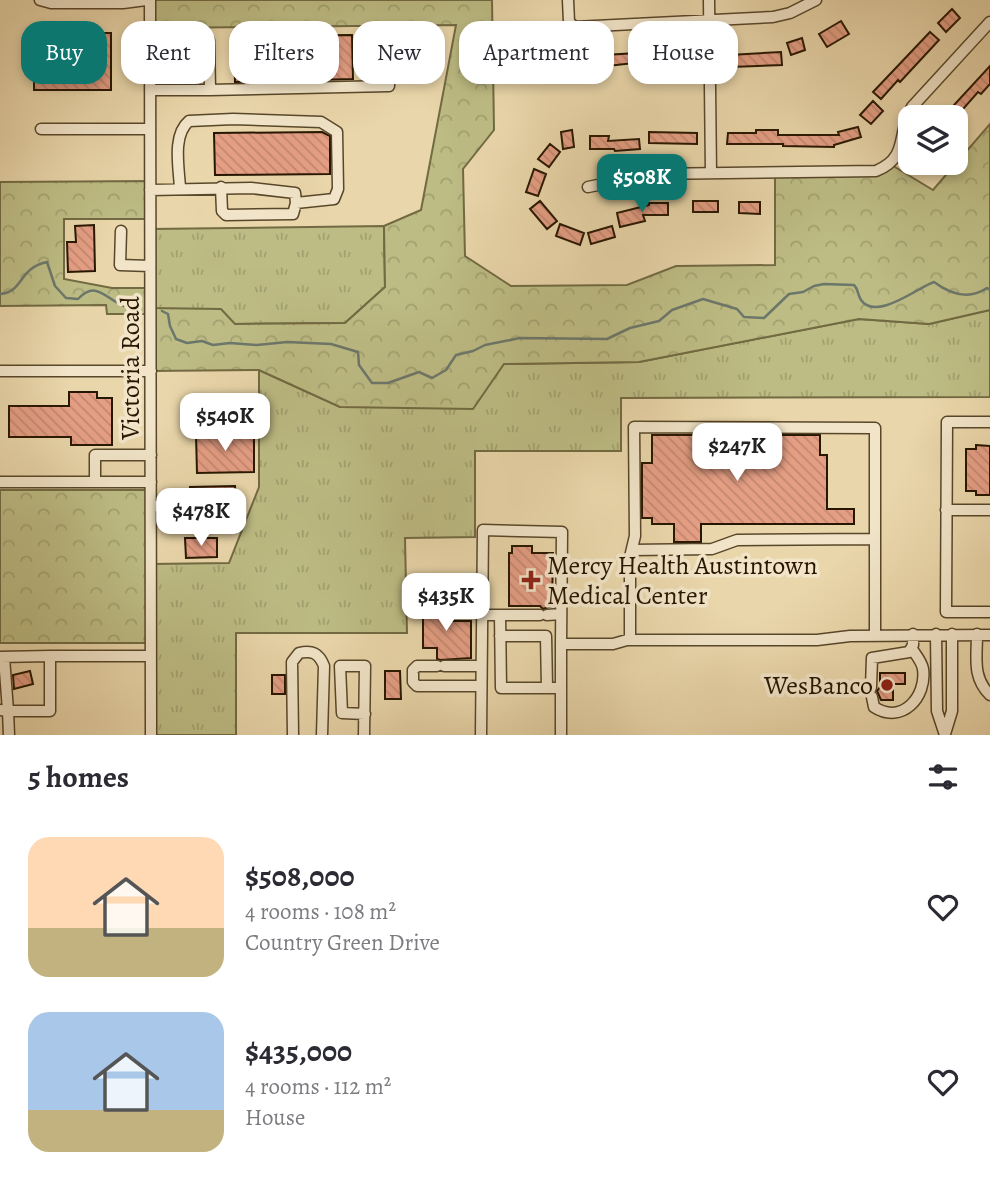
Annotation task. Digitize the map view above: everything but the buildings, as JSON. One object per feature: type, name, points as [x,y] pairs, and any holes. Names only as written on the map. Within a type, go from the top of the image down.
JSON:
[{"type":"street","points":[[40,0],[51,4],[123,4],[148,0]]},
{"type":"street","name":"Victoria Road","points":[[148,0],[149,21]]},
{"type":"street","points":[[568,0],[569,22],[575,27],[628,24]]},
{"type":"street","points":[[709,0],[709,21],[773,17],[790,13],[816,0]]},
{"type":"street","points":[[588,187],[638,175],[868,173],[885,167],[900,151],[906,120],[912,107],[990,22]]},
{"type":"street","name":"Victoria Road","points":[[150,84],[151,735]]},
{"type":"street","points":[[210,84],[210,90]]},
{"type":"street","points":[[150,90],[389,84]]},
{"type":"street","points":[[710,84],[711,173]]},
{"type":"street","points":[[180,188],[180,131],[189,121],[321,122],[337,132],[337,196],[334,199],[296,203]]},
{"type":"street","points":[[41,129],[150,129]]},
{"type":"street","points":[[150,190],[180,188],[221,187],[251,187],[295,193],[293,214],[226,215],[222,211],[221,187]]},
{"type":"street","points":[[121,230],[120,265],[150,266]]},
{"type":"street","points":[[0,371],[151,371]]},
{"type":"street","points":[[990,422],[947,422],[946,510],[946,612],[990,612]]},
{"type":"street","points":[[629,640],[632,550],[635,536],[634,427],[875,428],[875,635]]},
{"type":"street","points":[[95,482],[95,455],[151,455]]},
{"type":"street","points":[[0,482],[151,482]]},
{"type":"street","points":[[151,507],[169,505],[183,515],[218,514]]},
{"type":"street","points":[[946,510],[990,510]]},
{"type":"street","points":[[481,735],[483,530],[562,532],[561,735]]},
{"type":"street","points":[[632,550],[712,549],[737,540],[875,540]]},
{"type":"street","points":[[482,615],[562,614]]},
{"type":"street","points":[[500,615],[501,688],[561,688]]},
{"type":"street","points":[[936,634],[937,711],[945,735]]},
{"type":"street","points":[[945,735],[952,711],[952,634]]},
{"type":"street","points":[[561,644],[613,644],[629,640],[817,640],[875,635],[990,635]]},
{"type":"street","points":[[912,649],[905,653],[876,655],[872,660],[874,707],[892,712],[905,710],[916,701],[921,689],[923,669],[912,649],[913,635]]},
{"type":"street","points":[[977,635],[977,675],[982,687],[990,695]]},
{"type":"street","points":[[500,636],[546,636],[547,688]]},
{"type":"street","points":[[293,735],[292,662],[299,653],[306,651],[321,657],[324,666],[322,735]]},
{"type":"street","points":[[4,710],[50,711],[50,656]]},
{"type":"street","points":[[9,735],[4,710],[2,657],[151,656]]},
{"type":"street","points":[[364,735],[365,714],[365,666],[341,666],[342,713],[365,714]]},
{"type":"street","points":[[481,666],[417,666],[413,670],[413,682],[417,686],[481,686]]},
{"type":"green space","points":[[150,0],[492,0],[492,21],[459,21],[459,84],[493,84],[494,130],[463,169],[465,256],[511,286],[627,285],[676,266],[775,265],[775,173],[868,173],[890,164],[898,169],[898,175],[908,175],[933,190],[946,175],[968,175],[968,149],[990,124],[990,310],[929,324],[859,319],[639,362],[504,364],[473,409],[340,407],[259,370],[151,371],[151,314],[107,314],[106,305],[0,306],[0,182],[150,181],[150,219],[64,219],[64,279],[112,288],[150,288],[151,308],[221,309],[235,324],[345,323],[385,287],[384,226],[421,210],[456,25],[445,25],[445,21],[353,21],[353,26],[339,26],[339,21],[229,21],[229,27],[215,27],[215,21],[150,21]]},
{"type":"green space","points":[[384,226],[385,287],[345,323],[235,324],[151,309],[150,229]]},
{"type":"green space","points":[[990,310],[990,397],[621,398],[621,451],[475,451],[475,537],[405,538],[407,633],[236,633],[236,735],[151,735],[151,564],[229,563],[259,487],[259,370],[340,407],[504,364],[639,362],[859,319],[929,324]]},
{"type":"green space","points":[[0,490],[151,490],[151,643],[0,643]]},
{"type":"waterway","points":[[0,294],[13,289],[31,269],[47,262],[55,286],[66,298],[78,299],[85,293],[96,291],[124,306],[135,306]]},
{"type":"waterway","points":[[162,311],[168,314],[176,339],[187,343],[202,341],[213,345],[287,342],[331,344],[358,352],[359,365],[372,383],[388,383],[419,372],[432,378],[446,370],[456,355],[485,345],[520,338],[607,339],[630,328],[659,321],[672,310],[703,299],[737,309],[744,317],[764,318],[789,294],[824,284],[854,285],[861,300],[868,306],[877,307],[898,301],[934,282],[946,290],[960,294],[973,294],[987,288],[990,290]]},
{"type":"place","name":"Mercy Health Austintown Medical Center","points":[[531,580]]},
{"type":"place","name":"WesBanco","points":[[887,685]]}]
